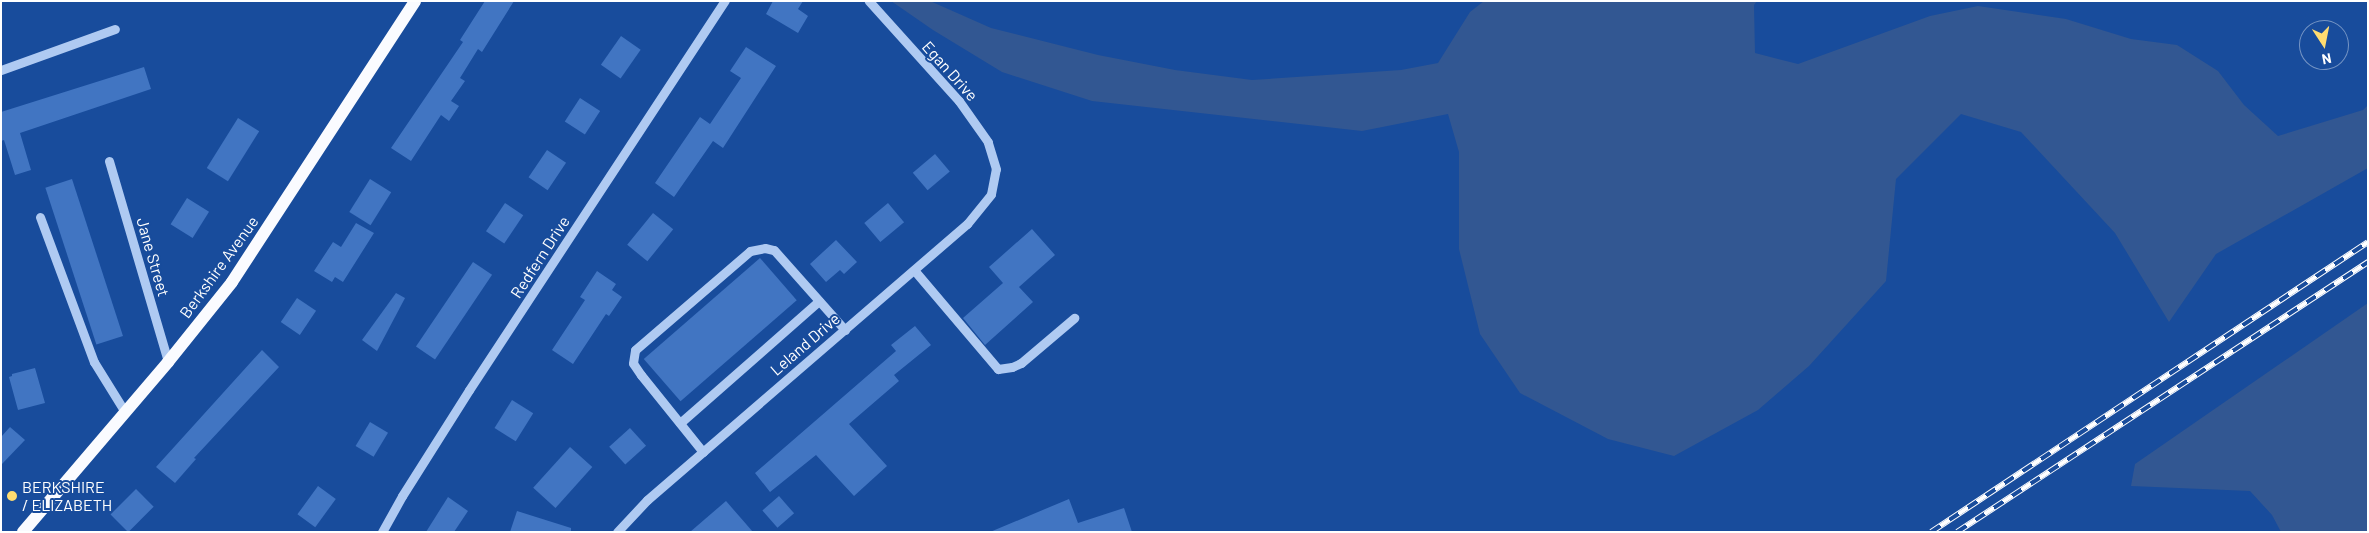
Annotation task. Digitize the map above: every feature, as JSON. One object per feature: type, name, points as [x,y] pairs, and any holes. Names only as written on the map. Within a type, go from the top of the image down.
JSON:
[{"type":"main road","name":"Berkshire Avenue","points":[[23,532],[168,362],[232,282],[415,1]]},
{"type":"street","name":"Redfern Drive","points":[[382,532],[402,496],[469,390],[725,1]]},
{"type":"street","name":"Egan Drive","points":[[869,1],[959,101],[988,142],[996,169]]},
{"type":"street","points":[[1,70],[115,29]]},
{"type":"street","name":"Jane Street","points":[[109,161],[168,362]]},
{"type":"street","name":"Leland Drive","points":[[618,532],[647,500],[967,224],[992,194],[996,169]]},
{"type":"street","points":[[40,217],[94,362],[125,412]]},
{"type":"street","points":[[703,452],[633,363],[635,350],[750,251],[766,248],[774,250],[845,330]]},
{"type":"street","points":[[914,270],[998,369],[1012,367],[1021,363],[1074,318]]},
{"type":"street","points":[[680,423],[819,301]]},
{"type":"water","points":[[891,1],[930,1],[991,28],[1098,55],[1175,70],[1252,80],[1401,70],[1438,63],[1470,12],[1484,1],[1757,1],[1754,5],[1755,53],[1798,64],[1930,16],[1978,6],[2066,19],[2131,39],[2177,45],[2218,71],[2244,105],[2278,136],[2363,110],[2368,105],[2368,168],[2216,254],[2169,322],[2115,233],[2021,132],[1961,114],[1896,179],[1886,281],[1809,366],[1758,410],[1674,456],[1608,439],[1520,393],[1480,334],[1459,249],[1459,152],[1448,114],[1362,131],[1092,101],[1002,72],[933,30]]},
{"type":"water","points":[[2368,303],[2368,532],[2281,532],[2272,515],[2250,491],[2131,486],[2135,464]]},
{"type":"building","points":[[485,1],[514,1],[482,52],[478,49],[460,78],[465,81],[451,101],[459,106],[449,121],[441,115],[411,161],[391,148],[463,42],[460,40]]},
{"type":"building","points":[[773,1],[803,1],[798,9],[808,16],[798,33],[766,14]]},
{"type":"building","points":[[621,36],[641,50],[621,78],[601,65]]},
{"type":"building","points":[[746,47],[776,66],[723,148],[713,141],[674,197],[655,183],[700,117],[710,124],[741,78],[730,71]]},
{"type":"building","points":[[144,67],[151,89],[20,133],[31,170],[15,175],[4,140],[1,141],[1,112]]},
{"type":"building","points":[[580,98],[600,111],[585,135],[565,121]]},
{"type":"building","points":[[238,118],[259,131],[228,181],[207,168]]},
{"type":"building","points":[[547,150],[566,163],[548,190],[529,177]]},
{"type":"building","points":[[935,154],[950,172],[928,190],[913,173]]},
{"type":"building","points":[[72,179],[123,336],[96,345],[45,188]]},
{"type":"building","points":[[370,179],[391,192],[371,225],[349,212]]},
{"type":"building","points":[[187,198],[209,212],[193,238],[171,224]]},
{"type":"building","points":[[505,203],[523,215],[504,243],[486,231]]},
{"type":"building","points":[[888,203],[904,222],[880,242],[864,223]]},
{"type":"building","points":[[653,213],[673,229],[647,261],[627,245]]},
{"type":"building","points":[[356,223],[374,233],[343,282],[335,277],[332,282],[314,271],[333,242],[341,247]]},
{"type":"building","points":[[1032,229],[1055,255],[1019,287],[1033,302],[985,345],[963,318],[1003,283],[989,267]]},
{"type":"building","points":[[836,240],[857,262],[844,274],[840,270],[826,282],[810,264]]},
{"type":"building","points":[[760,258],[797,300],[681,401],[644,359]]},
{"type":"building","points":[[473,262],[492,275],[435,359],[416,347]]},
{"type":"building","points":[[597,271],[616,284],[612,290],[622,297],[609,316],[606,314],[573,364],[552,350],[585,300],[580,297]]},
{"type":"building","points":[[396,293],[405,298],[377,351],[362,340]]},
{"type":"building","points":[[297,298],[316,311],[300,335],[281,322]]},
{"type":"building","points":[[915,326],[931,345],[894,375],[899,381],[849,424],[887,466],[854,496],[816,455],[770,492],[755,473],[896,351],[891,345]]},
{"type":"building","points":[[262,350],[279,367],[194,458],[196,459],[175,483],[156,467]]},
{"type":"building","points":[[35,368],[45,403],[18,410],[9,377],[12,374]]},
{"type":"building","points":[[512,400],[533,413],[516,441],[495,428]]},
{"type":"building","points":[[370,422],[388,433],[374,457],[356,446]]},
{"type":"building","points":[[10,427],[25,440],[1,465],[1,437]]},
{"type":"building","points":[[630,428],[646,446],[625,465],[609,447]]},
{"type":"building","points":[[570,447],[592,467],[555,508],[533,488]]},
{"type":"building","points":[[318,486],[336,499],[315,527],[297,514]]},
{"type":"building","points":[[136,489],[154,507],[128,532],[111,514]]},
{"type":"building","points":[[779,496],[794,513],[777,528],[762,510]]},
{"type":"building","points":[[448,497],[468,511],[454,532],[426,532]]},
{"type":"building","points":[[1069,499],[1078,523],[1124,508],[1132,532],[990,532]]},
{"type":"building","points":[[726,501],[753,532],[690,532]]},
{"type":"building","points":[[517,511],[571,528],[571,532],[510,532]]},
{"type":"railway","points":[[1931,532],[2368,242]]},
{"type":"railway","points":[[1957,532],[2368,262]]},
{"type":"place","name":"BERKSHIRE / ELIZABETH","points":[[12,496]]}]
